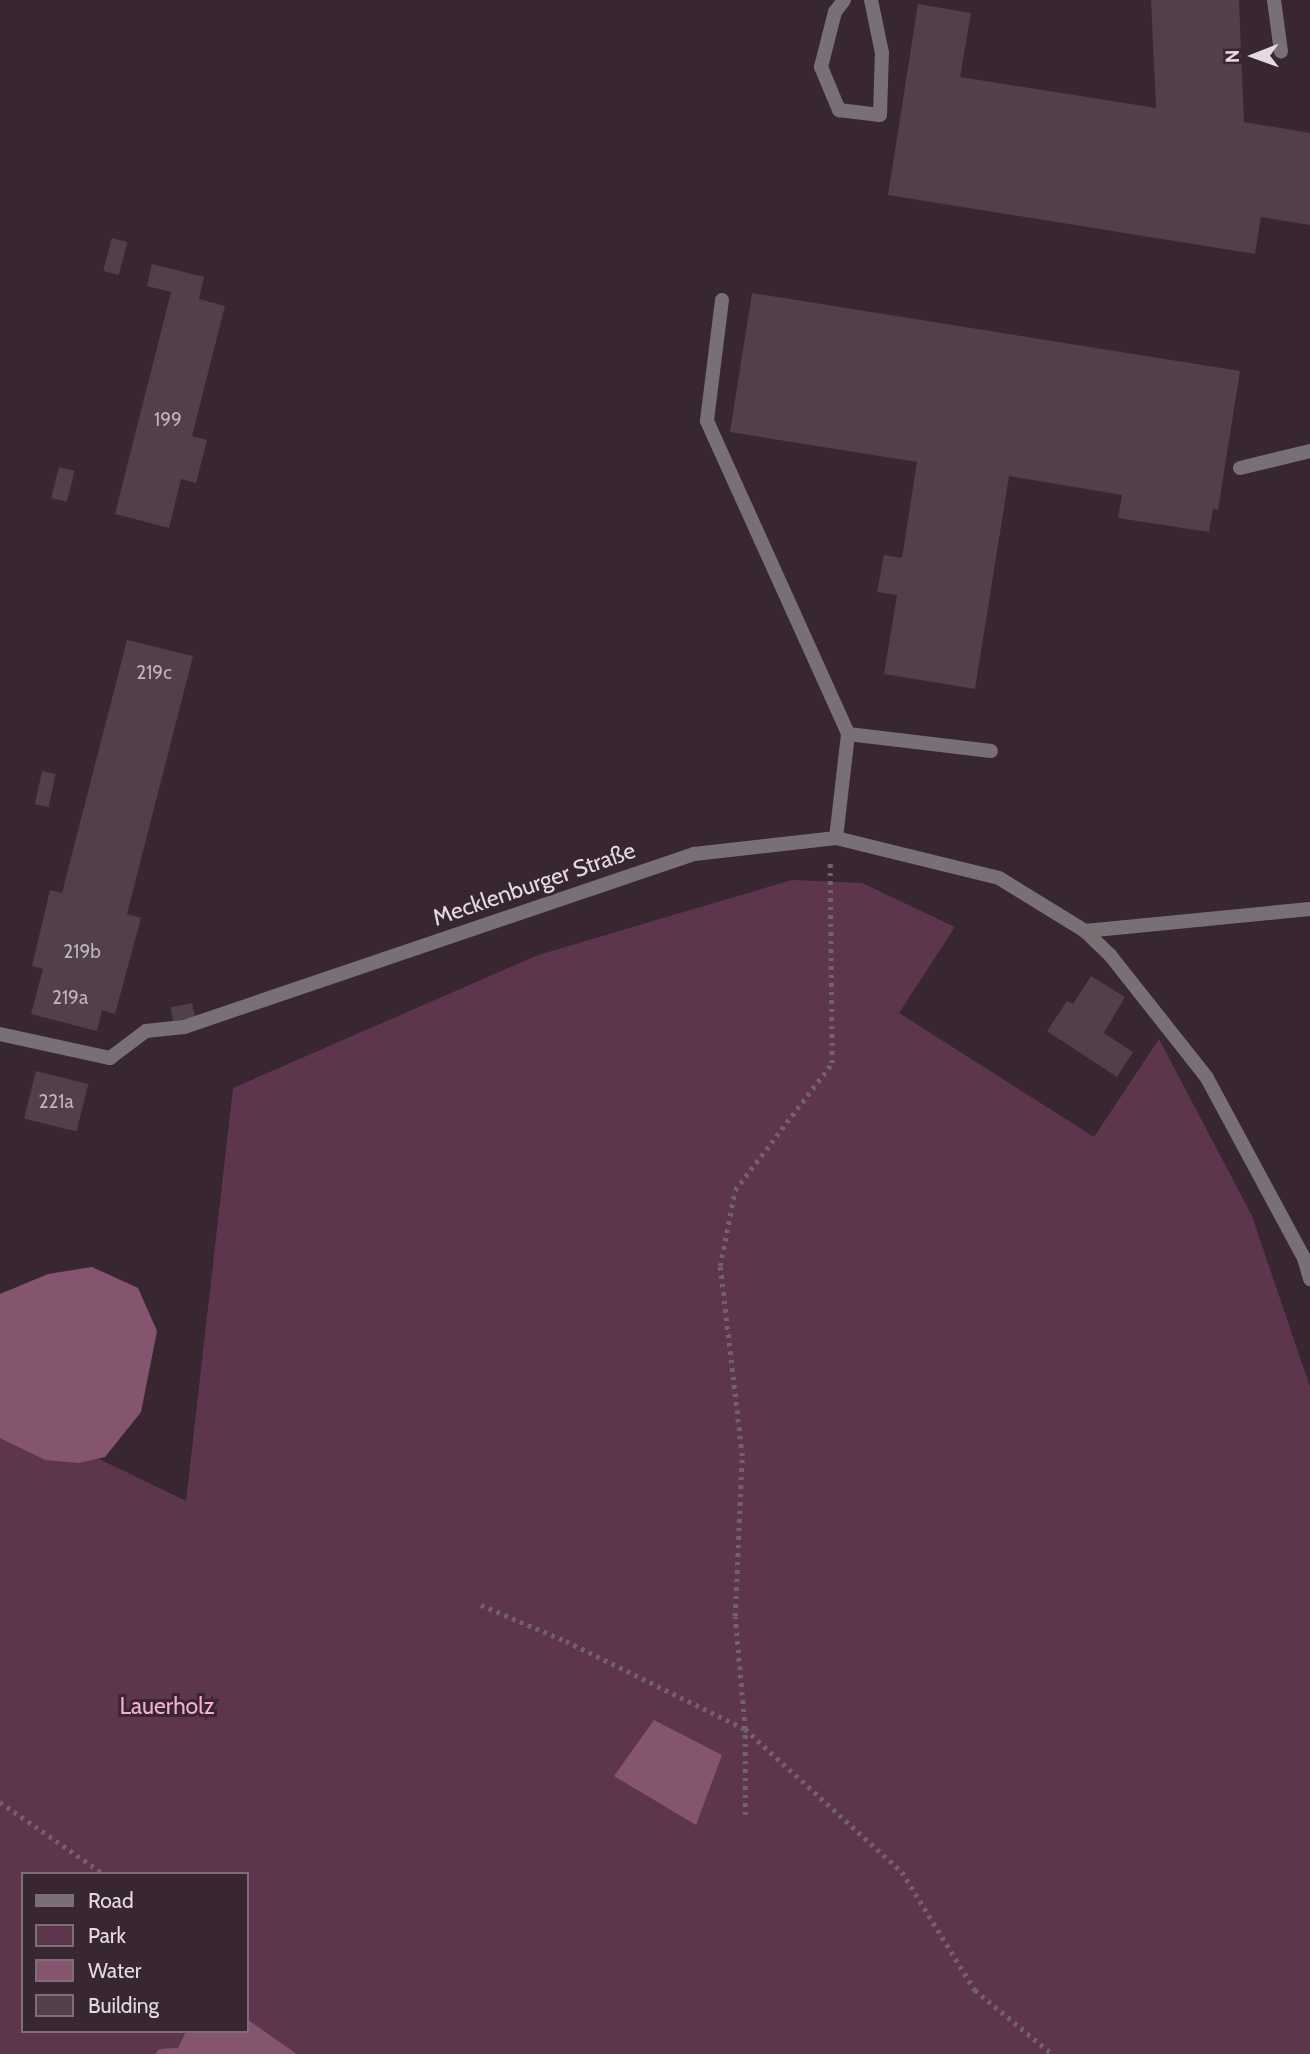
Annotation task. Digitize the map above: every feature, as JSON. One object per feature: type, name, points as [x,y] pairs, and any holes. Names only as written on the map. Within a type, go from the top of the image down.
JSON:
[{"type":"street","points":[[844,0],[835,12],[821,67],[839,110],[880,115],[881,53],[872,0]]},
{"type":"street","points":[[1274,0],[1281,52]]},
{"type":"street","points":[[722,300],[707,421],[848,734],[836,838]]},
{"type":"street","points":[[1240,468],[1310,452]]},
{"type":"street","points":[[848,734],[991,751]]},
{"type":"street","name":"Mecklenburger Straße","points":[[0,1034],[110,1058],[146,1031],[184,1027],[694,854],[836,838],[999,878],[1085,931],[1110,955],[1207,1078],[1304,1258],[1310,1279]]},
{"type":"street","points":[[1085,931],[1310,909]]},
{"type":"path","points":[[745,1815],[745,1729],[736,1616],[742,1457],[720,1266],[735,1190],[832,1063],[829,869],[836,838]]},
{"type":"path","points":[[481,1605],[566,1641],[745,1729],[902,1872],[975,1990],[1052,2054]]},
{"type":"path","points":[[0,1802],[101,1872]]},
{"type":"green space","name":"Lauerholz","points":[[792,880],[862,883],[955,927],[899,1013],[1094,1137],[1159,1039],[1252,1216],[1310,1387],[1310,2054],[297,2054],[248,2020],[248,1872],[21,1872],[21,2033],[185,2033],[175,2054],[0,2054],[0,1411],[186,1501],[233,1088],[538,955]]},
{"type":"water","points":[[92,1267],[138,1288],[157,1331],[141,1412],[105,1457],[79,1463],[45,1460],[0,1438],[0,1294],[48,1274]]},
{"type":"water","points":[[654,1720],[722,1755],[696,1825],[614,1776]]},
{"type":"water","points":[[248,2020],[297,2054],[175,2054],[185,2033],[248,2033]]},
{"type":"building","points":[[1151,0],[1239,0],[1244,122],[1310,133],[1310,225],[1261,217],[1255,254],[888,195],[918,4],[971,13],[960,77],[1156,108]]},
{"type":"building","points":[[112,238],[127,242],[119,275],[103,271]]},
{"type":"building","points":[[152,264],[204,277],[199,299],[225,306],[192,436],[207,440],[196,483],[181,479],[169,528],[115,514],[171,292],[147,286]]},
{"type":"building","points":[[752,293],[1240,371],[1218,510],[1213,509],[1209,532],[1118,518],[1122,495],[1009,476],[975,689],[884,674],[897,595],[877,592],[884,555],[902,558],[917,462],[730,432]]},
{"type":"building","points":[[59,467],[75,471],[67,502],[51,498]]},
{"type":"building","points":[[127,640],[193,656],[127,914],[141,918],[115,1014],[102,1010],[97,1031],[31,1014],[43,969],[32,966],[50,890],[62,893]]},
{"type":"building","points":[[42,771],[56,774],[49,807],[35,804]]},
{"type":"building","points":[[1091,976],[1125,997],[1104,1033],[1133,1052],[1117,1077],[1047,1031],[1067,1001],[1073,1004]]},
{"type":"building","points":[[192,1003],[195,1017],[173,1021],[170,1008]]},
{"type":"building","points":[[36,1071],[88,1084],[77,1132],[24,1119]]},
{"type":"waterway","points":[[161,2054],[175,2053]]}]
